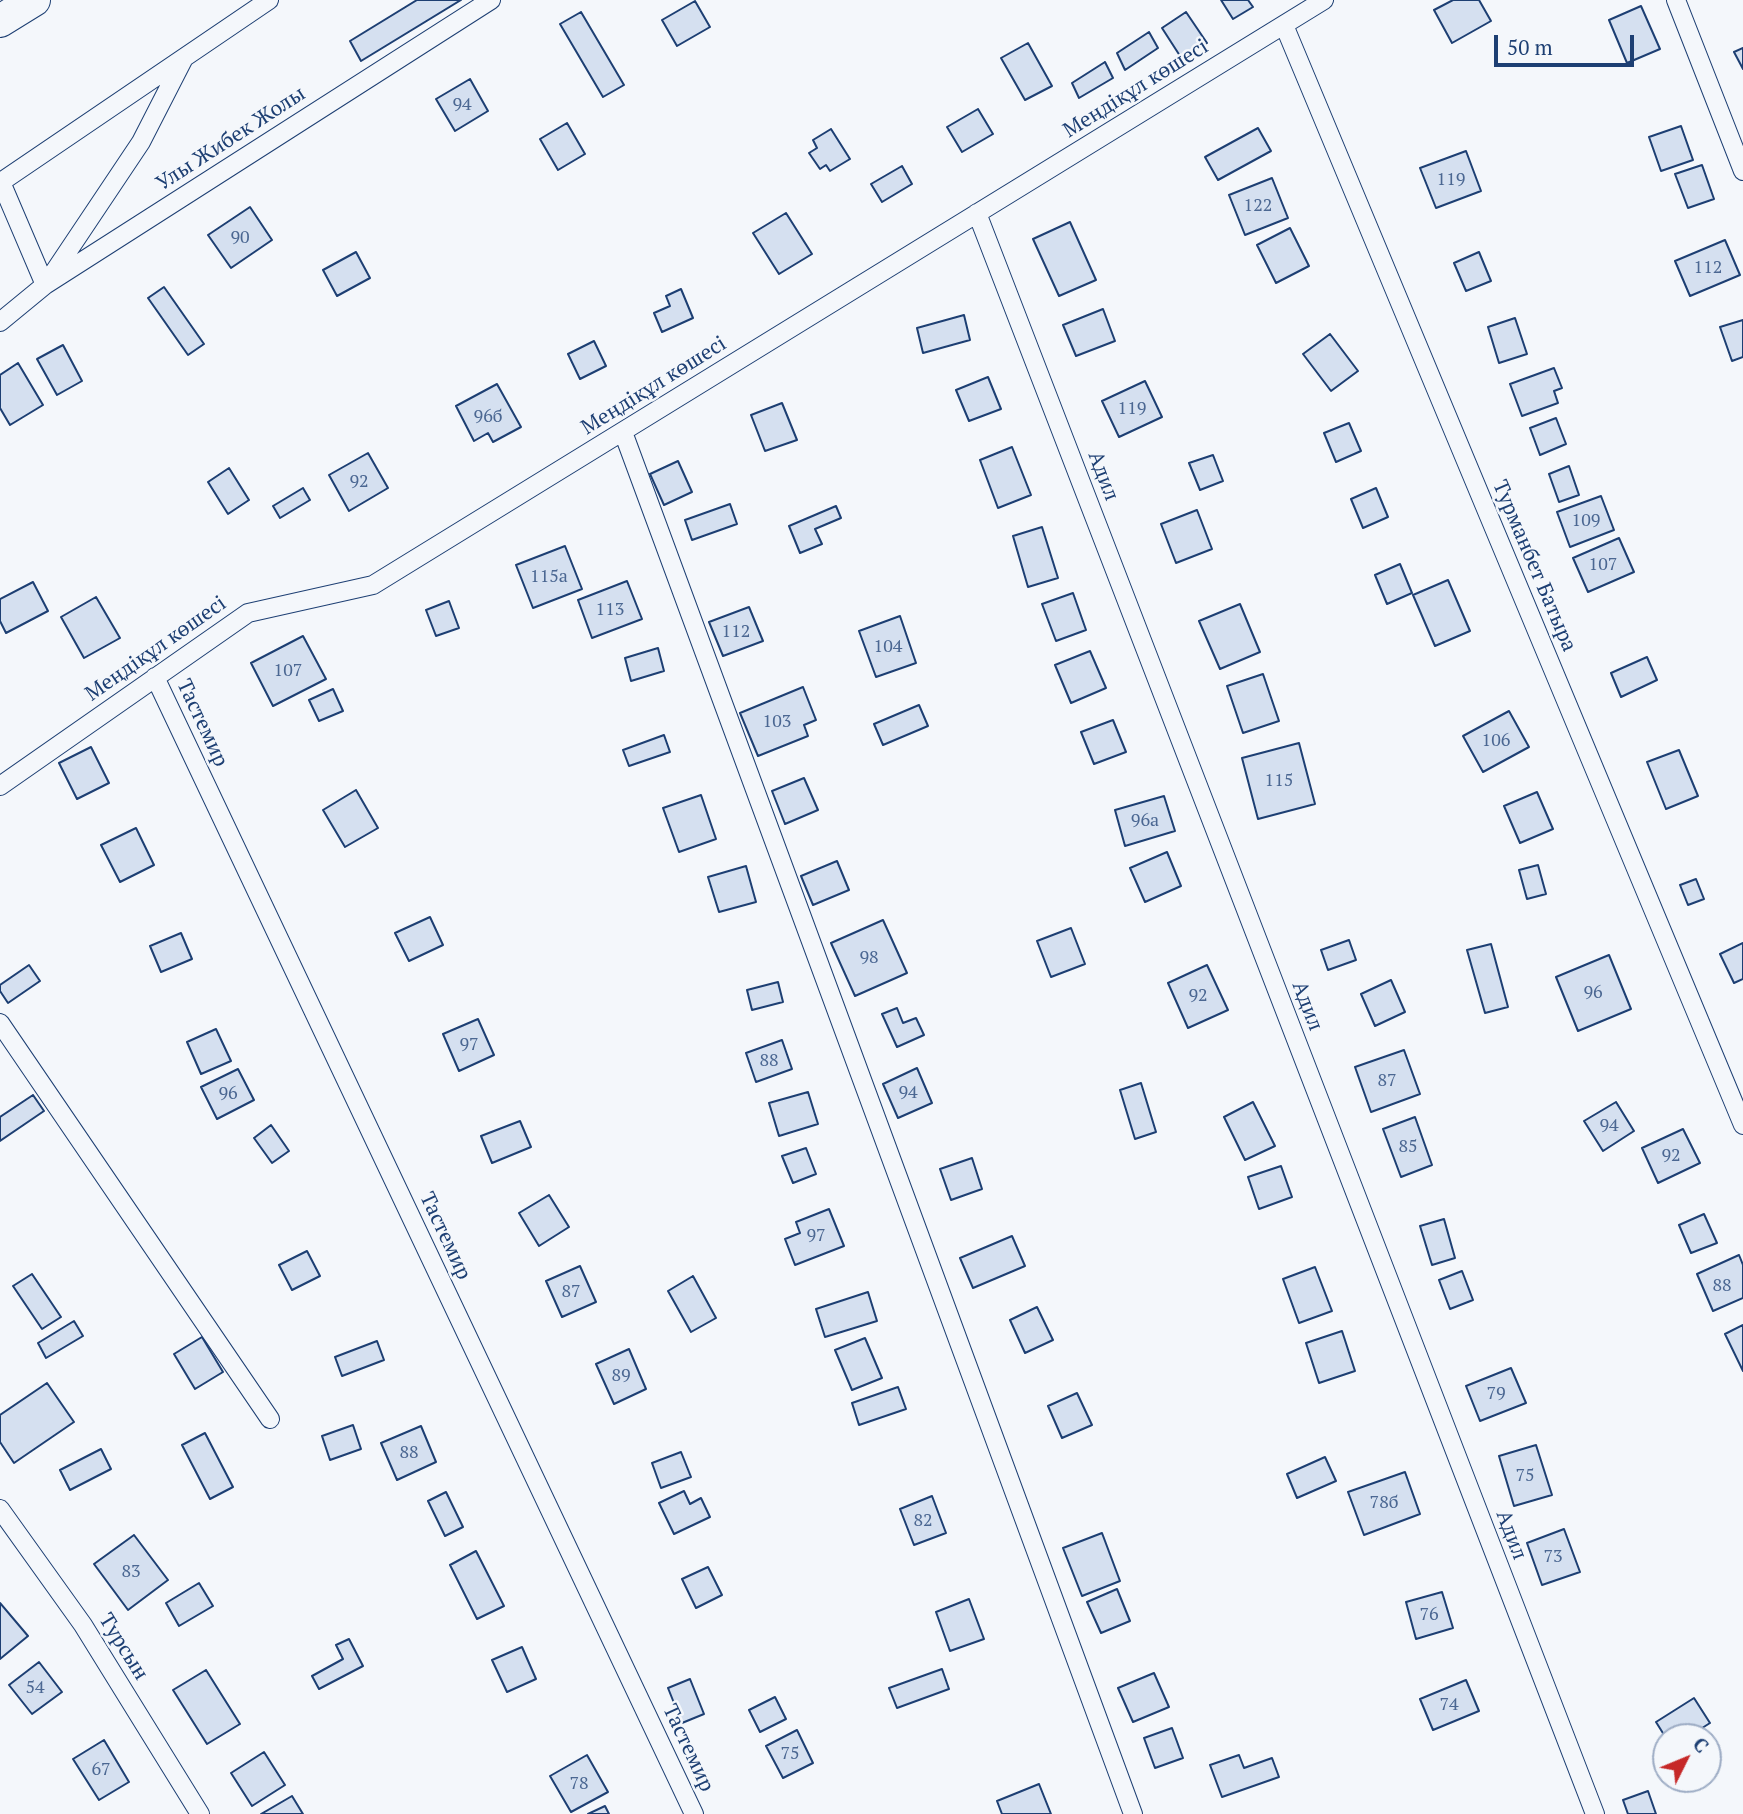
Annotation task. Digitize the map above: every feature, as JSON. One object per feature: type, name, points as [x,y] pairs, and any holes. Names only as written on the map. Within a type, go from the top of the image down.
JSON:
[{"type":"highway","points":[[0,21],[34,0]]},
{"type":"street","points":[[46,285],[0,182],[269,0]]},
{"type":"street","name":"Улы Жибек Жолы","points":[[0,322],[46,285],[491,0]]},
{"type":"street","name":"Меңдіқұл көшесі","points":[[0,786],[248,613],[373,586],[1324,0]]},
{"type":"street","points":[[1675,0],[1743,170]]},
{"type":"street","name":"Турманбет Батыра","points":[[1284,25],[1743,1125]]},
{"type":"street","points":[[46,285],[141,142],[184,57]]},
{"type":"street","name":"Адил","points":[[978,214],[1595,1814]]},
{"type":"street","points":[[623,432],[1133,1814]]},
{"type":"street","name":"Тастемир","points":[[155,677],[694,1814]]},
{"type":"street","points":[[0,1023],[270,1419]]},
{"type":"street","name":"Турсын","points":[[0,1509],[83,1625],[200,1814]]},
{"type":"building","points":[[417,0],[461,0],[361,61],[350,41]]},
{"type":"building","points":[[1221,0],[1248,0],[1253,7],[1233,19]]},
{"type":"building","points":[[1453,0],[1479,0],[1491,21],[1452,43],[1434,10]]},
{"type":"building","points":[[695,1],[710,27],[677,46],[662,20]]},
{"type":"building","points":[[1641,6],[1660,49],[1627,63],[1609,20]]},
{"type":"building","points":[[581,12],[624,85],[603,97],[560,24]]},
{"type":"building","points":[[1186,12],[1207,43],[1182,59],[1162,28]]},
{"type":"building","points":[[1149,32],[1158,48],[1125,70],[1117,53]]},
{"type":"building","points":[[1028,43],[1052,86],[1025,100],[1001,58]]},
{"type":"building","points":[[1743,48],[1743,69],[1734,52]]},
{"type":"building","points":[[1105,62],[1113,78],[1079,98],[1072,83]]},
{"type":"building","points":[[470,79],[488,111],[455,131],[436,99]]},
{"type":"building","points":[[978,109],[993,134],[962,152],[947,127]]},
{"type":"building","points":[[567,123],[585,154],[558,170],[540,139]]},
{"type":"building","points":[[1681,126],[1693,160],[1661,171],[1649,137]]},
{"type":"building","points":[[1258,128],[1271,151],[1218,180],[1205,157]]},
{"type":"building","points":[[831,129],[850,159],[830,171],[826,165],[820,169],[809,153],[817,148],[813,140]]},
{"type":"building","points":[[1466,151],[1481,191],[1436,208],[1420,168]]},
{"type":"building","points":[[1702,165],[1714,199],[1688,208],[1675,174]]},
{"type":"building","points":[[902,166],[912,184],[882,202],[871,184]]},
{"type":"building","points":[[1272,178],[1288,218],[1245,235],[1229,195]]},
{"type":"building","points":[[250,207],[272,240],[231,268],[208,235]]},
{"type":"building","points":[[786,213],[812,254],[779,274],[753,233]]},
{"type":"building","points":[[1070,222],[1096,280],[1059,296],[1033,239]]},
{"type":"building","points":[[1290,228],[1309,266],[1276,283],[1257,245]]},
{"type":"building","points":[[1725,240],[1740,275],[1690,296],[1675,261]]},
{"type":"building","points":[[356,252],[370,278],[337,296],[323,270]]},
{"type":"building","points":[[1479,252],[1491,281],[1466,291],[1454,263]]},
{"type":"building","points":[[164,287],[204,344],[188,355],[148,298]]},
{"type":"building","points":[[681,289],[693,318],[662,332],[654,313],[670,306],[666,296]]},
{"type":"building","points":[[1103,309],[1115,341],[1076,356],[1063,325]]},
{"type":"building","points":[[964,315],[970,340],[923,353],[917,328]]},
{"type":"building","points":[[1515,318],[1527,354],[1499,363],[1488,327]]},
{"type":"building","points":[[1743,320],[1743,357],[1732,361],[1720,327]]},
{"type":"building","points":[[1330,334],[1358,371],[1331,391],[1303,354]]},
{"type":"building","points":[[594,341],[606,366],[580,379],[568,354]]},
{"type":"building","points":[[63,345],[82,381],[57,395],[37,359]]},
{"type":"building","points":[[18,363],[43,405],[10,425],[0,408],[0,375]]},
{"type":"building","points":[[1554,368],[1562,388],[1554,391],[1558,403],[1522,416],[1510,384]]},
{"type":"building","points":[[988,377],[1001,409],[969,421],[956,390]]},
{"type":"building","points":[[1145,381],[1162,417],[1119,437],[1102,401]]},
{"type":"building","points":[[497,384],[521,427],[493,442],[488,433],[474,441],[456,406]]},
{"type":"building","points":[[782,403],[797,440],[765,451],[751,415]]},
{"type":"building","points":[[1556,418],[1566,444],[1540,455],[1530,428]]},
{"type":"building","points":[[1349,423],[1361,451],[1336,462],[1324,433]]},
{"type":"building","points":[[1012,447],[1031,495],[998,508],[980,460]]},
{"type":"building","points":[[368,453],[388,488],[349,511],[329,475]]},
{"type":"building","points":[[1213,455],[1223,481],[1200,490],[1189,463]]},
{"type":"building","points":[[678,461],[692,492],[664,505],[650,474]]},
{"type":"building","points":[[1569,466],[1579,495],[1559,502],[1549,474]]},
{"type":"building","points":[[229,468],[249,500],[228,514],[208,482]]},
{"type":"building","points":[[303,488],[310,500],[280,518],[273,506]]},
{"type":"building","points":[[1376,488],[1388,517],[1363,528],[1351,499]]},
{"type":"building","points":[[1601,496],[1614,530],[1570,547],[1557,512]]},
{"type":"building","points":[[730,504],[737,524],[692,540],[685,520]]},
{"type":"building","points":[[836,506],[841,518],[815,529],[822,544],[800,553],[789,526]]},
{"type":"building","points":[[1197,510],[1212,549],[1176,563],[1161,524]]},
{"type":"building","points":[[1042,527],[1058,578],[1028,587],[1013,536]]},
{"type":"building","points":[[1619,538],[1634,572],[1588,592],[1573,558]]},
{"type":"building","points":[[565,546],[582,589],[533,608],[516,565]]},
{"type":"building","points":[[1400,564],[1412,593],[1387,604],[1375,575]]},
{"type":"building","points":[[1448,580],[1470,631],[1435,646],[1413,595]]},
{"type":"building","points":[[627,581],[642,619],[592,638],[578,600]]},
{"type":"building","points":[[33,582],[48,611],[6,633],[0,621],[0,599]]},
{"type":"building","points":[[1073,593],[1086,630],[1056,641],[1042,604]]},
{"type":"building","points":[[96,597],[120,638],[84,658],[61,617]]},
{"type":"building","points":[[449,601],[459,628],[436,636],[426,610]]},
{"type":"building","points":[[1240,604],[1260,652],[1220,669],[1199,621]]},
{"type":"building","points":[[749,607],[763,641],[723,656],[709,622]]},
{"type":"building","points":[[900,616],[916,663],[876,677],[859,631]]},
{"type":"building","points":[[303,636],[326,679],[273,706],[251,663]]},
{"type":"building","points":[[658,648],[664,671],[631,681],[625,658]]},
{"type":"building","points":[[1090,651],[1106,688],[1071,703],[1055,665]]},
{"type":"building","points":[[1647,657],[1657,680],[1621,697],[1611,673]]},
{"type":"building","points":[[1263,674],[1279,721],[1243,733],[1227,686]]},
{"type":"building","points":[[803,687],[816,720],[804,725],[808,736],[758,756],[740,713]]},
{"type":"building","points":[[333,689],[343,711],[319,721],[309,700]]},
{"type":"building","points":[[919,705],[928,726],[883,745],[874,724]]},
{"type":"building","points":[[1509,711],[1529,747],[1483,772],[1463,736]]},
{"type":"building","points":[[1113,720],[1126,752],[1094,764],[1081,732]]},
{"type":"building","points":[[664,735],[670,752],[629,766],[623,750]]},
{"type":"building","points":[[1299,743],[1315,804],[1258,819],[1242,758]]},
{"type":"building","points":[[91,747],[109,783],[77,799],[59,763]]},
{"type":"building","points":[[1679,750],[1698,796],[1666,809],[1647,762]]},
{"type":"building","points":[[804,778],[818,810],[785,824],[772,791]]},
{"type":"building","points":[[356,790],[378,828],[345,847],[323,810]]},
{"type":"building","points":[[1537,792],[1553,829],[1520,843],[1504,806]]},
{"type":"building","points":[[701,795],[716,839],[679,852],[663,808]]},
{"type":"building","points":[[1164,796],[1175,831],[1125,846],[1115,810]]},
{"type":"building","points":[[136,828],[154,865],[120,882],[101,845]]},
{"type":"building","points":[[1167,852],[1181,886],[1145,902],[1130,868]]},
{"type":"building","points":[[837,861],[849,890],[813,905],[801,876]]},
{"type":"building","points":[[1538,865],[1546,894],[1527,899],[1519,870]]},
{"type":"building","points":[[746,866],[756,902],[719,912],[708,877]]},
{"type":"building","points":[[1696,879],[1704,899],[1688,905],[1680,885]]},
{"type":"building","points":[[430,917],[443,945],[409,961],[395,933]]},
{"type":"building","points":[[883,920],[907,973],[855,996],[831,943]]},
{"type":"building","points":[[1071,928],[1085,964],[1051,977],[1037,941]]},
{"type":"building","points":[[181,933],[192,959],[161,972],[150,946]]},
{"type":"building","points":[[1349,940],[1356,960],[1328,970],[1321,950]]},
{"type":"building","points":[[1743,943],[1743,979],[1734,983],[1720,954]]},
{"type":"building","points":[[1491,944],[1508,1007],[1485,1013],[1467,950]]},
{"type":"building","points":[[1609,955],[1631,1009],[1578,1031],[1556,977]]},
{"type":"building","points":[[29,965],[40,981],[8,1003],[0,991],[0,985]]},
{"type":"building","points":[[1207,965],[1228,1010],[1188,1028],[1168,983]]},
{"type":"building","points":[[1391,980],[1405,1012],[1375,1026],[1361,994]]},
{"type":"building","points":[[778,982],[783,1002],[752,1010],[747,990]]},
{"type":"building","points":[[897,1008],[903,1023],[916,1018],[924,1035],[897,1047],[882,1014]]},
{"type":"building","points":[[478,1019],[494,1055],[459,1071],[443,1034]]},
{"type":"building","points":[[216,1029],[231,1061],[201,1074],[187,1042]]},
{"type":"building","points":[[782,1040],[792,1069],[756,1082],[746,1053]]},
{"type":"building","points":[[1404,1050],[1420,1094],[1371,1112],[1355,1067]]},
{"type":"building","points":[[917,1068],[932,1103],[898,1118],[883,1084]]},
{"type":"building","points":[[238,1069],[254,1100],[217,1119],[201,1087]]},
{"type":"building","points":[[1141,1083],[1156,1132],[1135,1139],[1120,1090]]},
{"type":"building","points":[[808,1092],[818,1124],[779,1136],[769,1103]]},
{"type":"building","points":[[33,1095],[44,1111],[0,1141],[0,1117]]},
{"type":"building","points":[[1253,1102],[1275,1146],[1245,1160],[1224,1117]]},
{"type":"building","points":[[1616,1102],[1634,1131],[1603,1151],[1584,1121]]},
{"type":"building","points":[[1415,1117],[1432,1165],[1401,1177],[1383,1129]]},
{"type":"building","points":[[520,1121],[531,1147],[492,1163],[481,1136]]},
{"type":"building","points":[[271,1125],[289,1151],[272,1163],[254,1138]]},
{"type":"building","points":[[1683,1129],[1700,1163],[1658,1183],[1642,1148]]},
{"type":"building","points":[[806,1148],[816,1174],[793,1183],[782,1156]]},
{"type":"building","points":[[972,1158],[982,1189],[951,1200],[940,1169]]},
{"type":"building","points":[[1281,1166],[1292,1197],[1259,1209],[1248,1177]]},
{"type":"building","points":[[549,1195],[569,1227],[539,1246],[519,1213]]},
{"type":"building","points":[[829,1209],[844,1246],[795,1265],[785,1239],[800,1233],[796,1222]]},
{"type":"building","points":[[1704,1214],[1717,1243],[1691,1253],[1679,1225]]},
{"type":"building","points":[[1444,1219],[1455,1258],[1432,1265],[1420,1226]]},
{"type":"building","points":[[1012,1236],[1025,1266],[973,1288],[960,1258]]},
{"type":"building","points":[[307,1251],[320,1276],[292,1290],[279,1265]]},
{"type":"building","points":[[1739,1255],[1743,1265],[1743,1298],[1713,1311],[1697,1274]]},
{"type":"building","points":[[580,1266],[596,1302],[562,1317],[546,1281]]},
{"type":"building","points":[[1315,1267],[1332,1311],[1299,1323],[1283,1279]]},
{"type":"building","points":[[1462,1271],[1473,1300],[1450,1309],[1439,1280]]},
{"type":"building","points":[[32,1274],[61,1317],[42,1329],[13,1286]]},
{"type":"building","points":[[693,1276],[716,1318],[691,1332],[668,1291]]},
{"type":"building","points":[[868,1292],[877,1321],[825,1337],[816,1309]]},
{"type":"building","points":[[1037,1307],[1053,1340],[1025,1353],[1010,1320]]},
{"type":"building","points":[[74,1321],[83,1336],[46,1358],[38,1343]]},
{"type":"building","points":[[1743,1325],[1743,1371],[1725,1334]]},
{"type":"building","points":[[1342,1331],[1355,1371],[1319,1383],[1306,1343]]},
{"type":"building","points":[[202,1337],[223,1372],[195,1389],[174,1354]]},
{"type":"building","points":[[865,1338],[882,1378],[852,1390],[835,1350]]},
{"type":"building","points":[[377,1341],[384,1360],[342,1376],[335,1357]]},
{"type":"building","points":[[629,1349],[646,1389],[614,1404],[596,1364]]},
{"type":"building","points":[[1511,1368],[1526,1403],[1480,1421],[1466,1386]]},
{"type":"building","points":[[47,1383],[74,1422],[14,1463],[0,1442],[0,1415]]},
{"type":"building","points":[[898,1387],[906,1409],[859,1425],[852,1403]]},
{"type":"building","points":[[1077,1393],[1092,1425],[1062,1438],[1048,1406]]},
{"type":"building","points":[[353,1425],[361,1449],[330,1460],[322,1436]]},
{"type":"building","points":[[421,1426],[436,1462],[397,1480],[381,1443]]},
{"type":"building","points":[[205,1433],[233,1487],[210,1499],[182,1445]]},
{"type":"building","points":[[1536,1445],[1552,1495],[1514,1506],[1499,1456]]},
{"type":"building","points":[[101,1449],[111,1469],[70,1490],[60,1470]]},
{"type":"building","points":[[681,1452],[691,1477],[661,1488],[652,1463]]},
{"type":"building","points":[[1325,1457],[1336,1481],[1297,1498],[1287,1474]]},
{"type":"building","points":[[1405,1472],[1420,1514],[1364,1535],[1348,1492]]},
{"type":"building","points":[[684,1491],[690,1504],[701,1498],[710,1517],[674,1534],[659,1503]]},
{"type":"building","points":[[446,1492],[463,1527],[445,1536],[428,1501]]},
{"type":"building","points":[[932,1496],[946,1533],[914,1545],[900,1509]]},
{"type":"building","points":[[1564,1529],[1580,1572],[1542,1585],[1527,1543]]},
{"type":"building","points":[[1102,1533],[1120,1581],[1082,1596],[1063,1548]]},
{"type":"building","points":[[134,1535],[168,1580],[128,1610],[94,1564]]},
{"type":"building","points":[[476,1551],[504,1606],[477,1619],[450,1565]]},
{"type":"building","points":[[708,1567],[722,1595],[696,1608],[682,1579]]},
{"type":"building","points":[[199,1583],[213,1606],[179,1626],[166,1603]]},
{"type":"building","points":[[1117,1589],[1130,1621],[1101,1633],[1087,1602]]},
{"type":"building","points":[[1442,1592],[1453,1628],[1416,1639],[1406,1602]]},
{"type":"building","points":[[969,1599],[984,1639],[950,1651],[936,1612]]},
{"type":"building","points":[[0,1603],[28,1636],[0,1659]]},
{"type":"building","points":[[349,1639],[363,1666],[319,1689],[312,1676],[343,1659],[336,1645]]},
{"type":"building","points":[[522,1647],[536,1679],[507,1692],[492,1660]]},
{"type":"building","points":[[39,1662],[62,1692],[32,1714],[9,1685]]},
{"type":"building","points":[[942,1669],[949,1689],[897,1708],[889,1688]]},
{"type":"building","points":[[206,1670],[240,1724],[207,1744],[173,1690]]},
{"type":"building","points":[[1154,1673],[1169,1707],[1133,1722],[1118,1688]]},
{"type":"building","points":[[690,1679],[704,1714],[682,1723],[668,1688]]},
{"type":"building","points":[[1466,1680],[1479,1711],[1433,1730],[1420,1699]]},
{"type":"building","points":[[775,1697],[786,1719],[760,1732],[749,1710]]},
{"type":"building","points":[[1694,1698],[1710,1723],[1657,1723]]},
{"type":"building","points":[[1172,1728],[1183,1758],[1155,1768],[1144,1738]]},
{"type":"building","points":[[797,1730],[813,1763],[783,1778],[766,1746]]},
{"type":"building","points":[[104,1740],[129,1782],[99,1800],[73,1759]]},
{"type":"building","points":[[264,1752],[285,1785],[252,1806],[231,1773]]},
{"type":"building","points":[[587,1755],[608,1792],[571,1812],[550,1776]]},
{"type":"building","points":[[1239,1755],[1244,1768],[1272,1758],[1279,1777],[1222,1797],[1210,1765]]},
{"type":"building","points":[[1039,1784],[1051,1814],[1002,1814],[997,1801]]},
{"type":"building","points":[[1648,1791],[1656,1814],[1628,1814],[1623,1800]]},
{"type":"building","points":[[292,1796],[303,1814],[261,1814]]},
{"type":"building","points":[[605,1806],[609,1814],[588,1814]]}]
